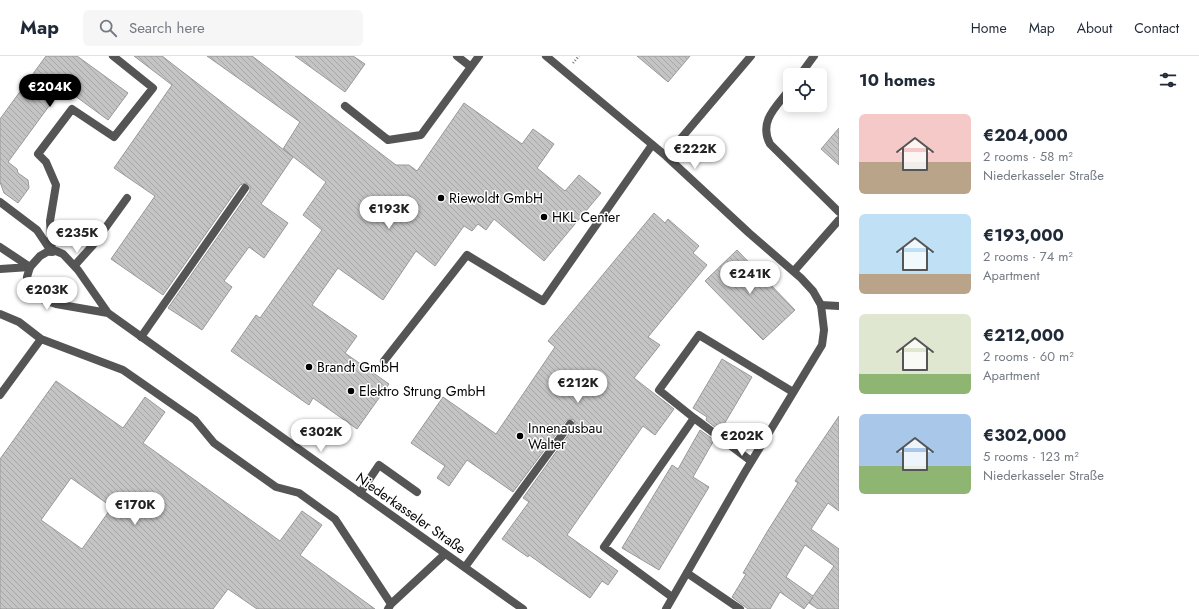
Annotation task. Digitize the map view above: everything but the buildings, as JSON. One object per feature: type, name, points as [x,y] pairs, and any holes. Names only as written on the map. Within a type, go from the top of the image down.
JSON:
[{"type":"street","points":[[52,252],[50,221],[56,185],[46,162],[38,154],[72,109],[114,137],[153,88],[113,56]]},
{"type":"street","points":[[457,56],[471,68]]},
{"type":"street","points":[[345,106],[388,140],[421,135],[479,56]]},
{"type":"street","points":[[546,56],[666,156],[794,271],[813,291],[822,305],[824,330],[822,345],[752,461],[666,609]]},
{"type":"street","points":[[666,156],[751,56]]},
{"type":"street","points":[[805,68],[814,56]]},
{"type":"street","points":[[783,98],[769,117],[765,127],[766,136],[770,144],[839,212]]},
{"type":"street","points":[[384,361],[467,255],[544,301],[652,145]]},
{"type":"street","points":[[141,336],[245,188]]},
{"type":"street","points":[[75,266],[93,245],[127,198]]},
{"type":"street","points":[[0,202],[37,230],[52,252]]},
{"type":"street","points":[[794,271],[839,220]]},
{"type":"street","points":[[0,247],[30,267]]},
{"type":"street","name":"Niederkasseler Straße","points":[[52,252],[56,251],[64,254],[75,266],[108,313],[523,609]]},
{"type":"street","points":[[0,269],[30,267],[40,256],[52,252]]},
{"type":"street","name":"Niederkasseler Straße","points":[[30,267],[27,278],[28,285],[32,291],[44,300],[56,304],[108,313]]},
{"type":"street","points":[[822,305],[839,306]]},
{"type":"street","points":[[0,314],[20,322],[41,339],[123,370],[195,420],[214,443],[276,486],[299,494],[335,519],[390,607],[445,554]]},
{"type":"street","points":[[752,461],[659,390],[699,335],[793,392]]},
{"type":"street","points":[[0,395],[41,339]]},
{"type":"street","points":[[672,597],[604,547],[694,418]]},
{"type":"street","points":[[465,568],[570,424]]},
{"type":"street","points":[[360,493],[380,465],[417,492]]},
{"type":"street","points":[[686,573],[740,609]]},
{"type":"place","name":"Riewoldt GmbH","points":[[441,198]]},
{"type":"place","name":"HKL Center","points":[[544,217]]},
{"type":"place","name":"Brandt GmbH","points":[[309,367]]},
{"type":"place","name":"Elektro Strung GmbH","points":[[351,391]]},
{"type":"place","name":"Innenausbau Walter","points":[[520,436]]}]
